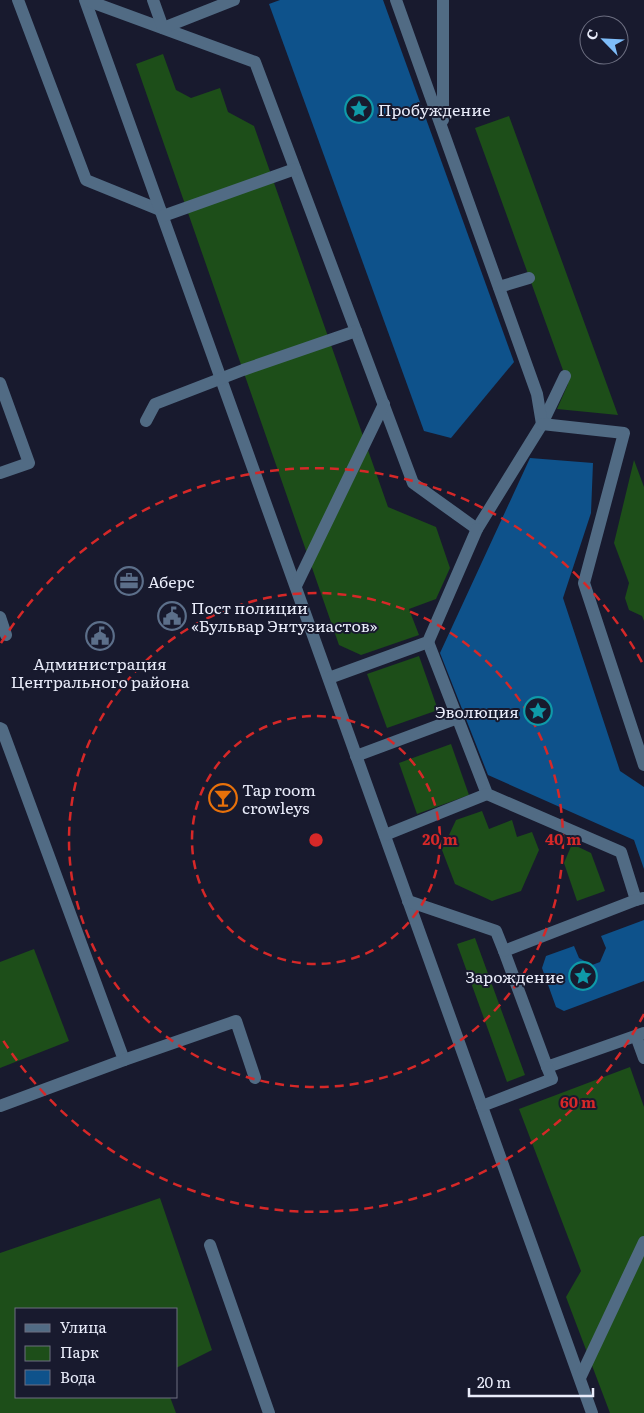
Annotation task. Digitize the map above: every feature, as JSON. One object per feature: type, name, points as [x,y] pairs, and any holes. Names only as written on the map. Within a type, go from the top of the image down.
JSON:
[{"type":"street","points":[[18,0],[86,180],[162,213],[295,169]]},
{"type":"street","points":[[86,0],[592,1413]]},
{"type":"street","points":[[86,0],[255,62],[412,483],[477,529]]},
{"type":"street","points":[[152,0],[163,28]]},
{"type":"street","points":[[163,28],[234,0]]},
{"type":"street","points":[[396,0],[537,394],[542,424]]},
{"type":"street","points":[[443,0],[443,130]]},
{"type":"street","points":[[499,287],[529,278]]},
{"type":"street","points":[[146,420],[155,404],[221,378],[356,331]]},
{"type":"street","points":[[487,794],[428,642],[477,529],[542,424],[566,376]]},
{"type":"street","points":[[0,383],[29,463],[0,473]]},
{"type":"street","points":[[296,586],[384,404]]},
{"type":"street","points":[[542,424],[624,432],[584,582],[644,765]]},
{"type":"street","points":[[0,617],[6,635]]},
{"type":"street","points":[[329,678],[428,642]]},
{"type":"street","points":[[356,756],[458,718]]},
{"type":"street","points":[[0,728],[2,729],[124,1060]]},
{"type":"street","points":[[384,835],[487,794],[621,852],[640,899],[504,951]]},
{"type":"street","points":[[408,901],[496,931],[552,1079],[482,1106]]},
{"type":"street","points":[[0,1106],[236,1021],[255,1078]]},
{"type":"street","points":[[547,1068],[640,1034],[644,1058]]},
{"type":"street","points":[[580,1378],[644,1242]]},
{"type":"street","points":[[210,1245],[269,1413]]},
{"type":"green space","points":[[163,54],[176,90],[191,98],[220,88],[228,112],[254,126],[388,507],[436,527],[450,568],[436,599],[409,609],[419,635],[361,655],[339,645],[136,64]]},
{"type":"green space","points":[[509,116],[618,415],[557,409],[568,384],[475,128]]},
{"type":"green space","points":[[634,460],[644,487],[644,621],[642,616],[629,610],[625,598],[629,583],[614,543]]},
{"type":"green space","points":[[419,656],[438,710],[387,728],[367,674]]},
{"type":"green space","points":[[451,744],[469,795],[417,814],[399,763]]},
{"type":"green space","points":[[482,811],[489,829],[512,820],[517,837],[532,832],[539,850],[521,891],[492,901],[455,884],[442,850],[456,820]]},
{"type":"green space","points":[[572,844],[591,853],[605,891],[577,901],[564,863]]},
{"type":"green space","points":[[475,938],[525,1075],[507,1082],[457,944]]},
{"type":"green space","points":[[34,949],[69,1041],[0,1068],[0,962]]},
{"type":"green space","points":[[630,1067],[644,1107],[644,1413],[610,1413],[566,1297],[581,1271],[519,1109]]},
{"type":"green space","points":[[160,1198],[212,1350],[178,1367],[178,1308],[15,1308],[15,1398],[170,1398],[176,1413],[0,1413],[0,1253]]},
{"type":"water","points":[[280,0],[383,0],[514,362],[451,438],[424,431],[269,4]]},
{"type":"water","points":[[530,458],[593,463],[591,513],[563,598],[620,771],[644,787],[644,869],[634,840],[488,775],[440,653]]},
{"type":"water","points":[[644,920],[644,981],[564,1011],[556,1007],[542,968],[546,956],[574,946],[579,958],[592,965],[600,962],[606,948],[601,936]]},
{"type":"place","name":"Пробуждение","points":[[359,109]]},
{"type":"place","name":"Аберс","points":[[129,581]]},
{"type":"place","name":"Пост полиции «Бульвар Энтузиастов»","points":[[172,616]]},
{"type":"place","name":"Администрация Центрального района","points":[[100,636]]},
{"type":"place","name":"Эволюция","points":[[538,711]]},
{"type":"place","name":"Tap room сrowleys","points":[[223,798]]},
{"type":"place","name":"Зарождение","points":[[583,976]]}]
